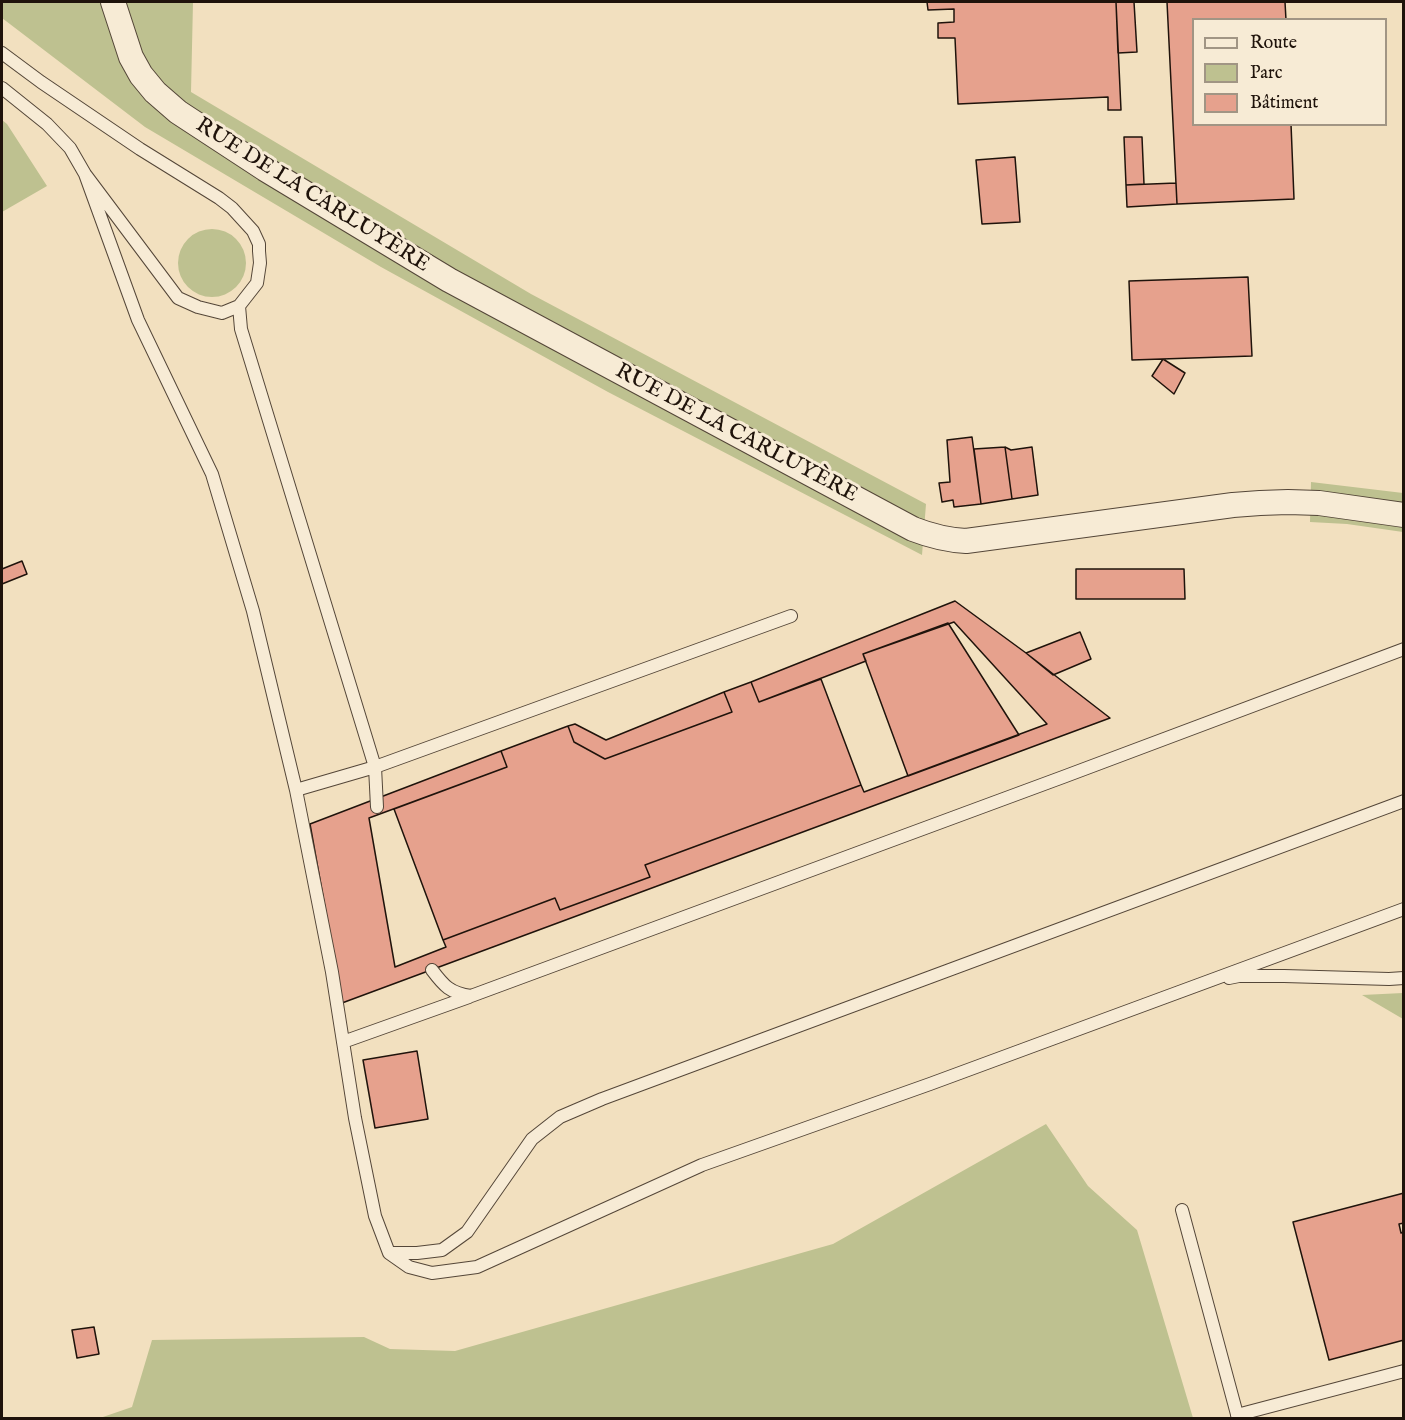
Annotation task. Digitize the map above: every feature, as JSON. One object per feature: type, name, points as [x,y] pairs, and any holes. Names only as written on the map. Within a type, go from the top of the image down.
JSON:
[{"type":"street","name":"RUE DE LA CARLUYÈRE","points":[[113,2],[131,57],[141,75],[155,92],[178,112],[264,170],[470,291],[903,523],[932,536],[966,541],[1260,503],[1319,503],[1404,515]]},
{"type":"lane","points":[[2,53],[111,129],[219,198],[244,220],[254,231],[259,244],[260,263],[257,283],[239,306],[222,313],[198,307],[178,298],[85,174],[70,148],[48,124],[2,88]]},
{"type":"lane","points":[[85,174],[138,320],[212,474],[253,611],[296,790],[332,972],[355,1118],[375,1216],[390,1252],[409,1267],[432,1273],[477,1267],[702,1165],[930,1084],[1404,909]]},
{"type":"lane","points":[[239,306],[241,329],[375,767],[377,807]]},
{"type":"lane","points":[[296,790],[375,767],[792,616]]},
{"type":"lane","points":[[343,1042],[1029,790],[1404,649]]},
{"type":"lane","points":[[390,1252],[417,1253],[442,1250],[467,1232],[532,1139],[560,1117],[646,1082],[1404,801]]},
{"type":"lane","points":[[432,970],[444,986],[457,994],[471,996]]},
{"type":"lane","points":[[1207,981],[1239,976],[1404,978]]},
{"type":"lane","points":[[1182,1210],[1238,1417],[1404,1371]]},
{"type":"green space","points":[[2,2],[193,2],[191,92],[531,294],[926,504],[922,555],[608,392],[381,267],[145,127],[2,18]]},
{"type":"green space","points":[[2,120],[7,124],[47,186],[2,212]]},
{"type":"green space","points":[[205,229],[219,229],[231,234],[241,244],[246,263],[241,282],[231,292],[219,297],[205,297],[193,292],[183,282],[178,270],[178,256],[183,244],[193,234]]},
{"type":"green space","points":[[1311,482],[1403,493],[1403,532],[1347,524],[1310,522]]},
{"type":"green space","points":[[1403,993],[1403,1019],[1362,995]]},
{"type":"green space","points":[[1046,1124],[1088,1186],[1137,1230],[1193,1418],[100,1418],[132,1407],[152,1340],[364,1337],[390,1349],[455,1351],[833,1244]]},
{"type":"building","points":[[927,2],[1116,2],[1121,110],[1108,110],[1108,97],[958,104],[955,38],[938,38],[938,23],[954,22],[954,9],[928,10]]},
{"type":"building","points":[[1116,2],[1134,2],[1137,52],[1118,53]]},
{"type":"building","points":[[1167,2],[1285,2],[1286,18],[1192,18],[1192,126],[1291,126],[1294,199],[1177,204]]},
{"type":"building","points":[[1124,137],[1142,137],[1144,184],[1126,185]]},
{"type":"building","points":[[1015,157],[1020,222],[982,224],[976,160]]},
{"type":"building","points":[[1176,183],[1177,204],[1127,207],[1126,185]]},
{"type":"building","points":[[1248,277],[1252,356],[1132,360],[1129,281]]},
{"type":"building","points":[[1163,359],[1185,373],[1174,394],[1152,376]]},
{"type":"building","points":[[972,437],[981,504],[954,507],[953,500],[942,502],[939,483],[950,482],[947,440]]},
{"type":"building","points":[[1005,447],[1011,450],[1032,447],[1038,495],[1012,499]]},
{"type":"building","points":[[1005,447],[1012,499],[981,504],[974,449]]},
{"type":"building","points":[[22,561],[27,574],[2,584],[2,569]]},
{"type":"building","points":[[1076,569],[1184,569],[1185,599],[1076,599]]},
{"type":"building","points":[[955,601],[1110,718],[342,1003],[310,824],[501,751],[507,767],[369,818],[395,967],[446,947],[443,940],[555,898],[560,910],[650,877],[645,865],[861,785],[864,792],[1047,724],[954,622],[863,654],[866,661],[759,702],[751,682]]},
{"type":"building","points":[[948,623],[1019,735],[908,776],[863,654]]},
{"type":"building","points":[[1080,632],[1091,659],[1053,675],[1026,653]]},
{"type":"building","points":[[821,679],[861,785],[645,865],[650,877],[560,910],[555,898],[443,940],[394,809],[507,767],[501,751],[568,726],[574,742],[605,759],[732,712],[724,692],[751,682],[759,702]]},
{"type":"building","points":[[724,692],[732,712],[605,759],[574,742],[568,726],[575,724],[606,740]]},
{"type":"building","points":[[417,1051],[428,1119],[375,1128],[363,1060]]},
{"type":"building","points":[[1404,1193],[1404,1223],[1399,1224],[1401,1233],[1404,1232],[1404,1340],[1329,1360],[1293,1222]]},
{"type":"building","points":[[94,1327],[99,1354],[77,1358],[72,1330]]}]
